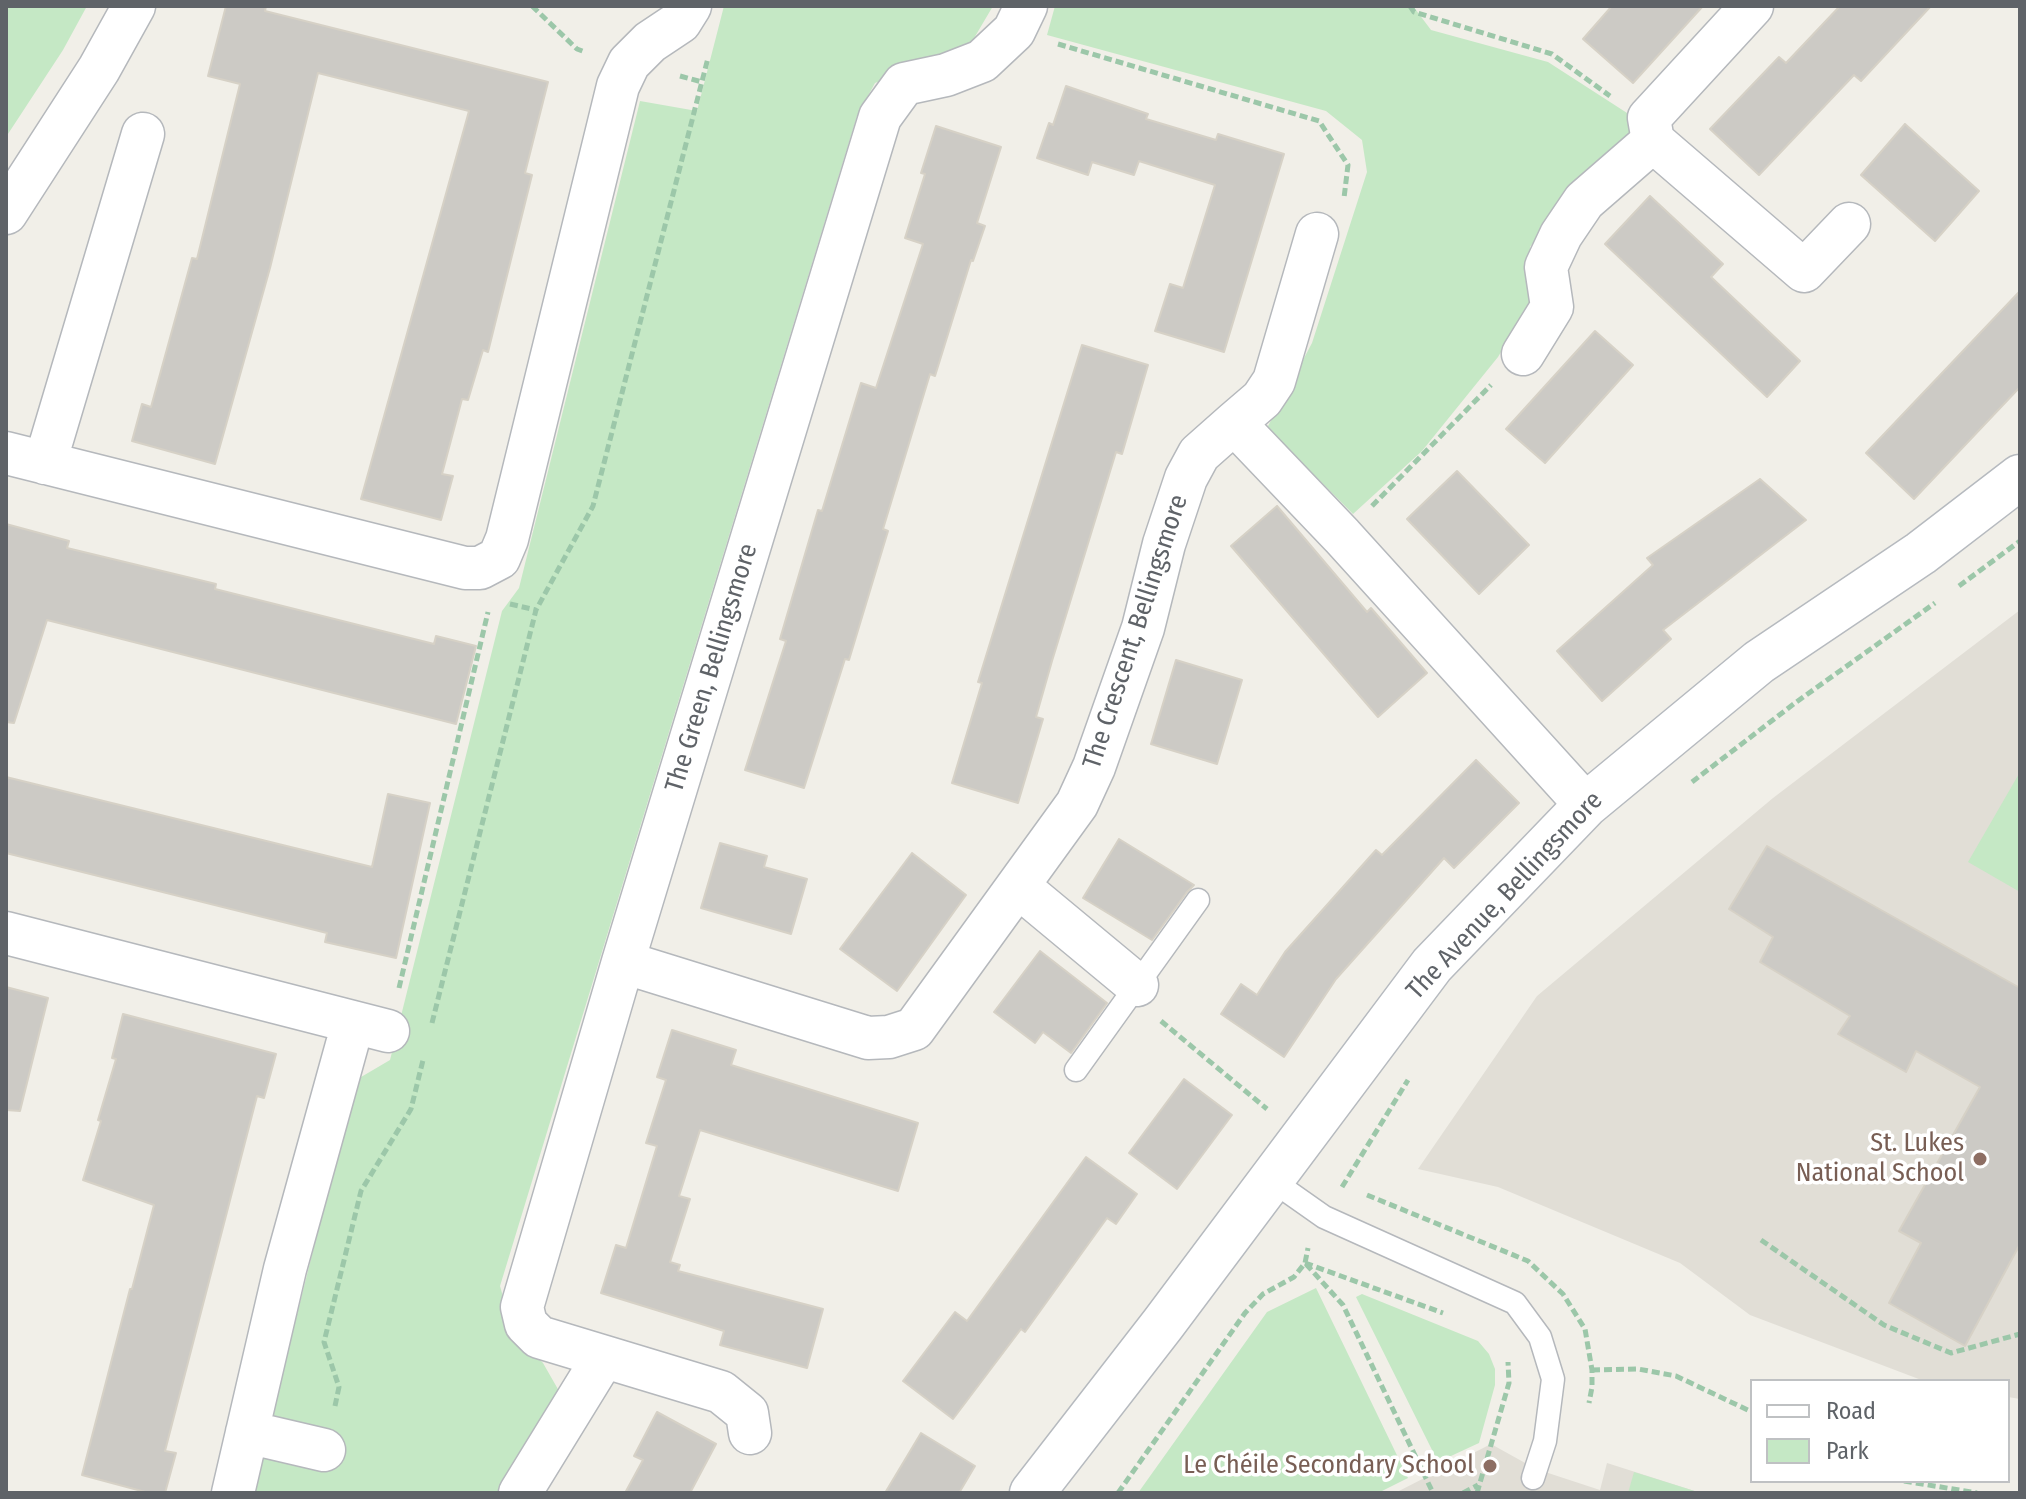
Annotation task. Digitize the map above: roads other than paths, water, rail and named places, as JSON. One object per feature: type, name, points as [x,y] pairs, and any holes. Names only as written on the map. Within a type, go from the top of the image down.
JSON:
[{"type":"street","points":[[6,213],[99,69],[134,6]]},
{"type":"street","points":[[143,134],[25,458],[465,568],[480,568],[499,558],[507,539],[618,86],[629,63],[650,42],[680,22],[690,6]]},
{"type":"street","points":[[1523,354],[1552,307],[1546,267],[1561,235],[1584,201],[1651,130],[1752,6]]},
{"type":"street","name":"The Green, Bellingsmore","points":[[750,1433],[747,1413],[721,1392],[539,1337],[526,1324],[522,1307],[623,962],[880,117],[904,84],[946,75],[982,61],[1020,18]]},
{"type":"street","points":[[1651,130],[1804,271],[1849,224]]},
{"type":"street","name":"The Crescent, Bellingsmore","points":[[623,962],[868,1038],[889,1037],[914,1029],[1077,804],[1094,767],[1143,628],[1164,544],[1186,478],[1199,454],[1262,399],[1274,381],[1317,234]]},
{"type":"street","points":[[1234,423],[1342,536],[1586,805]]},
{"type":"street","name":"The Avenue, Bellingsmore","points":[[1032,1493],[1432,965],[1586,805],[1759,662],[1921,553],[2020,477]]},
{"type":"street","points":[[1019,887],[1137,985]]},
{"type":"street","points":[[6,933],[370,1027],[285,1269],[233,1493]]},
{"type":"street","points":[[520,1493],[603,1358]]},
{"type":"street","points":[[247,1432],[324,1450]]},
{"type":"lane","points":[[1076,1070],[1198,900]]},
{"type":"lane","points":[[1270,1179],[1324,1217],[1515,1303],[1540,1337],[1553,1379],[1545,1441],[1533,1478]]},
{"type":"place","name":"St. Lukes National School","points":[[1980,1159]]},
{"type":"place","name":"Le Chéile Secondary School","points":[[1490,1466]]}]
